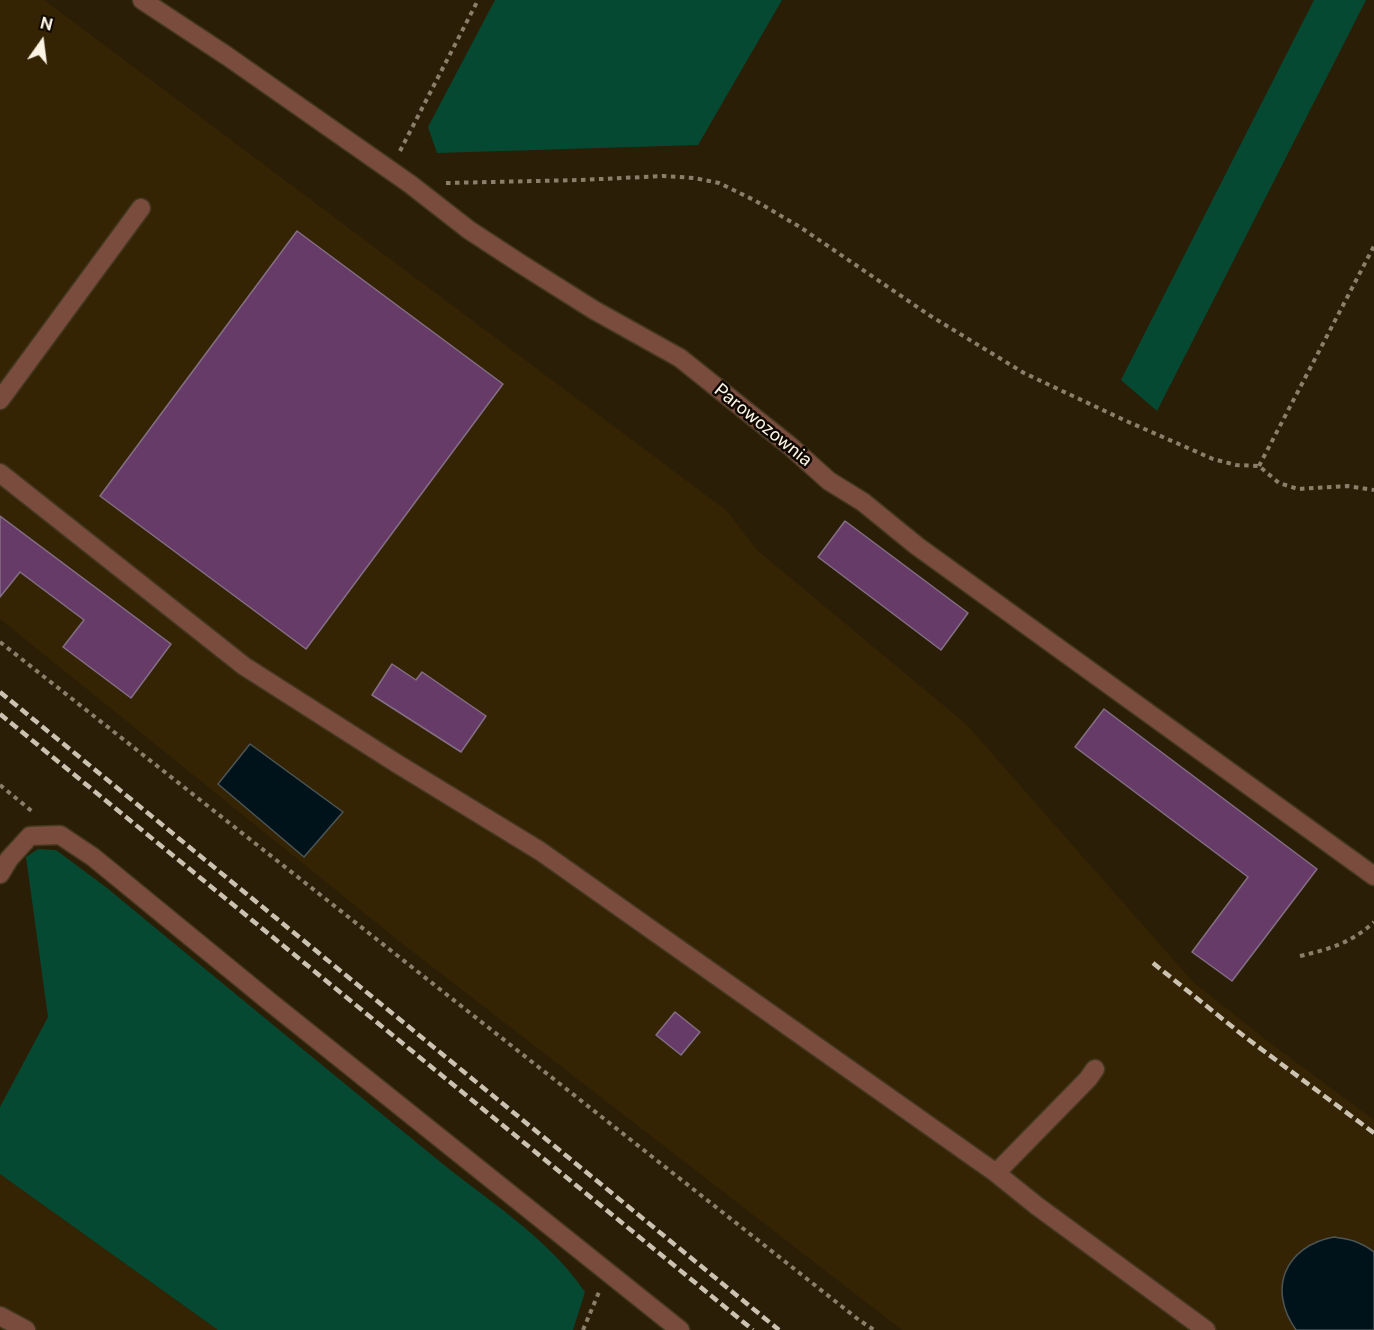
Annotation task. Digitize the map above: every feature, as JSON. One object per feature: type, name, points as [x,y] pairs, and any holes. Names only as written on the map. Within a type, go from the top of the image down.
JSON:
[{"type":"street","name":"Parowozownia","points":[[142,0],[227,56],[410,184],[469,230],[594,310],[680,358],[790,446],[829,481],[863,502],[917,546],[1374,876]]},
{"type":"street","points":[[0,400],[141,208]]},
{"type":"street","points":[[0,473],[244,666],[540,851],[996,1173],[1037,1206],[1206,1330]]},
{"type":"street","points":[[0,874],[9,859],[30,836],[60,835],[93,857],[177,923],[270,1002],[680,1330]]},
{"type":"street","points":[[996,1173],[1088,1079],[1095,1069]]},
{"type":"street","points":[[0,1316],[26,1330]]},
{"type":"path","points":[[390,171],[478,0]]},
{"type":"path","points":[[410,184],[664,176],[694,178],[719,183],[800,227],[929,315],[1024,373],[1187,449],[1236,465],[1259,466],[1280,483],[1299,489],[1347,486],[1374,490]]},
{"type":"path","points":[[1259,466],[1374,246]]},
{"type":"path","points":[[0,642],[874,1330]]},
{"type":"path","points":[[0,785],[60,835]]},
{"type":"path","points":[[1300,956],[1333,948],[1359,936],[1374,922]]},
{"type":"path","points":[[583,1330],[600,1290],[605,1270]]},
{"type":"shaded area","points":[[0,0],[44,0],[727,511],[757,550],[966,724],[1193,982],[1270,1043],[1374,1120],[1374,1330],[902,1330],[404,945],[0,619]]},
{"type":"shaded area","points":[[250,744],[343,812],[304,857],[218,784]]},
{"type":"shaded area","points":[[0,1174],[218,1330],[0,1330]]},
{"type":"shaded area","points":[[1334,1237],[1355,1242],[1374,1252],[1374,1330],[1296,1330],[1287,1315],[1282,1285],[1293,1260],[1303,1250],[1317,1242]]},
{"type":"green space","points":[[495,0],[782,0],[698,145],[437,153],[428,127]]},
{"type":"green space","points":[[1314,0],[1366,0],[1157,411],[1121,380]]},
{"type":"green space","points":[[38,849],[56,850],[107,888],[553,1253],[585,1292],[573,1330],[218,1330],[0,1174],[0,1107],[48,1017],[26,857]]},
{"type":"building","points":[[297,231],[503,384],[306,649],[100,496]]},
{"type":"building","points":[[0,516],[171,644],[131,698],[63,647],[84,620],[20,572],[0,597]]},
{"type":"building","points":[[845,521],[968,613],[941,650],[818,557]]},
{"type":"building","points":[[392,664],[416,680],[422,672],[486,716],[461,752],[372,695]]},
{"type":"building","points":[[1104,709],[1317,869],[1232,981],[1192,952],[1248,877],[1075,747]]},
{"type":"building","points":[[675,1012],[700,1032],[681,1055],[656,1035]]},
{"type":"railway","points":[[0,692],[779,1330]]},
{"type":"railway","points":[[0,714],[753,1330]]},
{"type":"railway","points":[[1153,963],[1245,1037],[1374,1133]]}]
